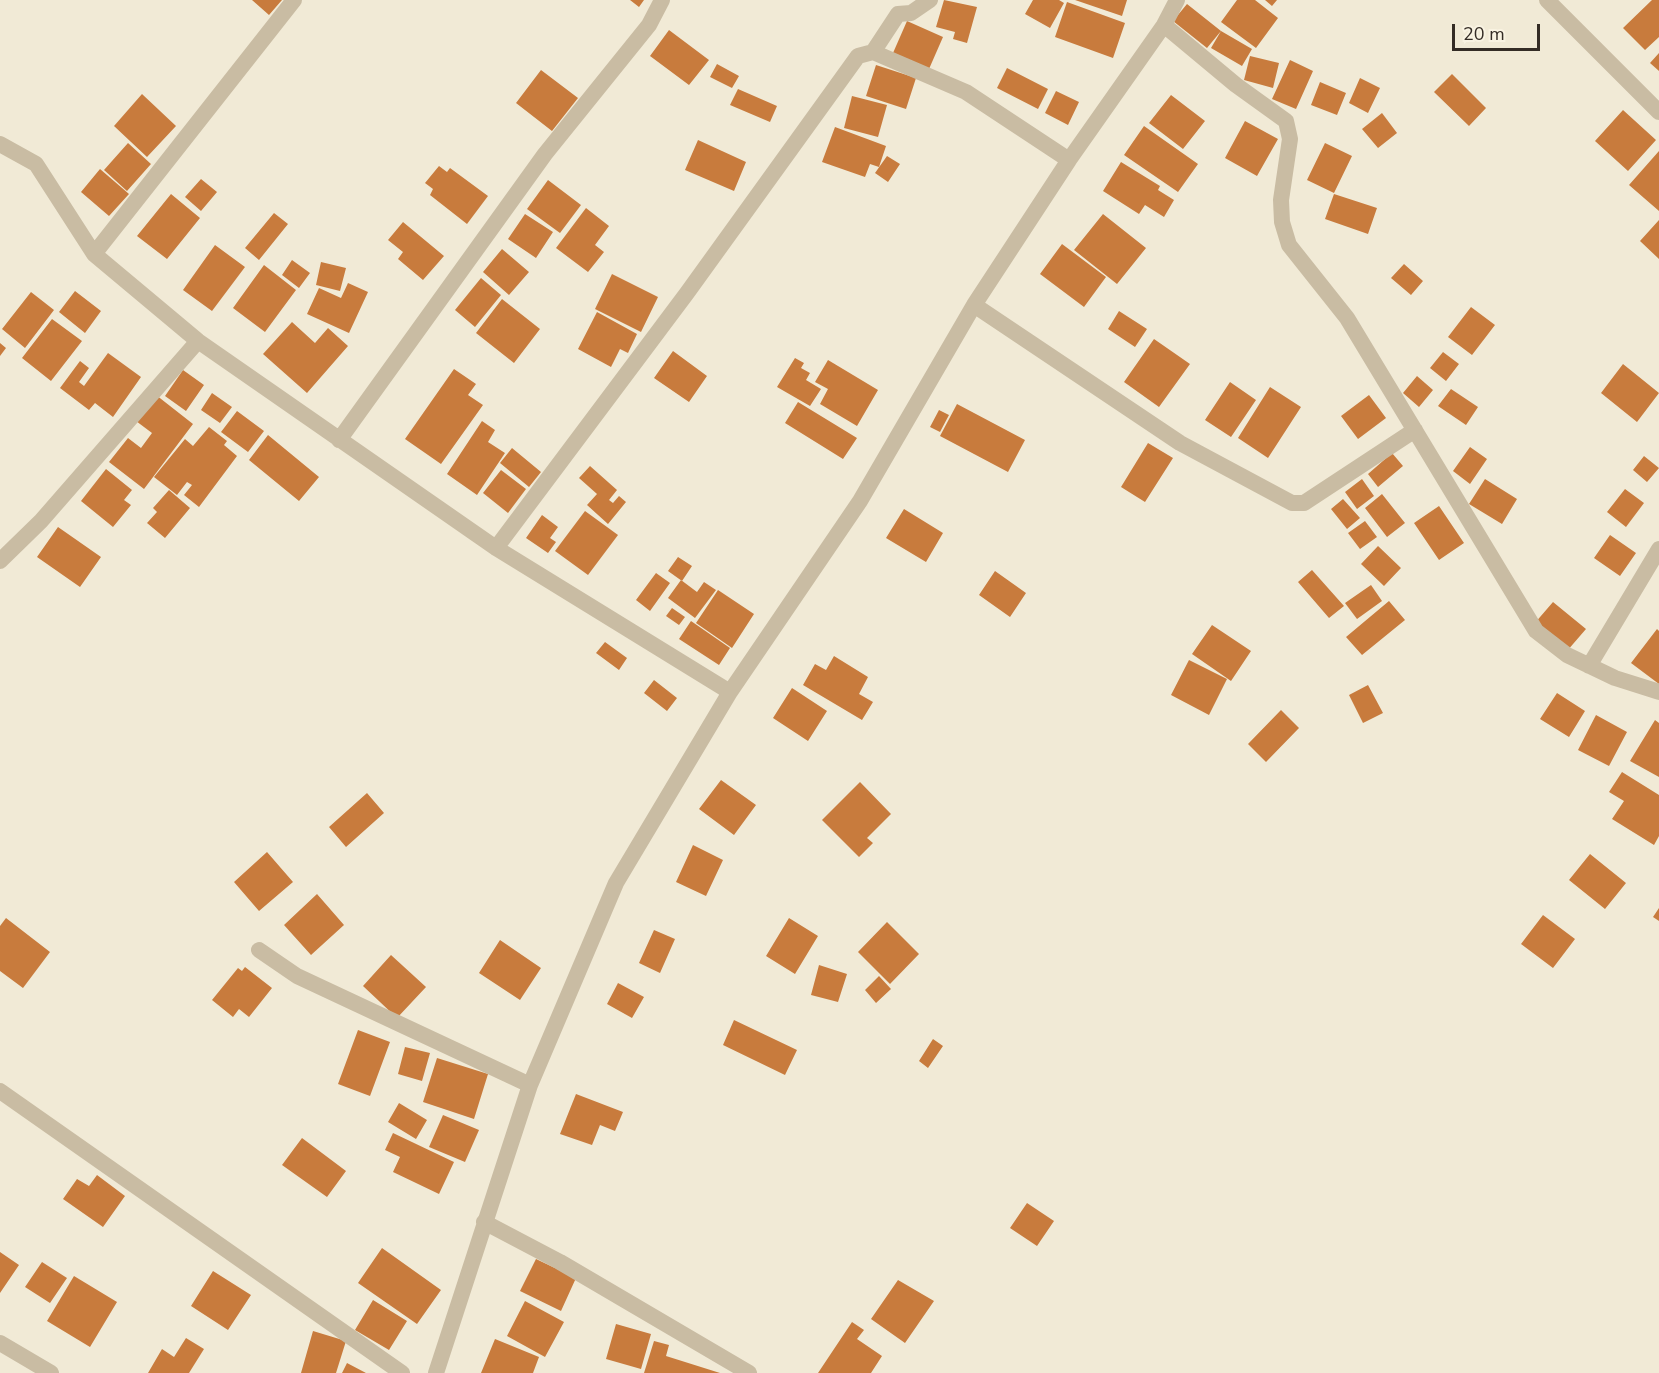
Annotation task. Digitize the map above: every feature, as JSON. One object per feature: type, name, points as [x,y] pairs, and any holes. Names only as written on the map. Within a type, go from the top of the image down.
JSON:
[{"type":"street","points":[[93,254],[294,0]]},
{"type":"street","points":[[339,440],[545,154],[649,25],[662,0]]},
{"type":"street","points":[[873,52],[898,14],[911,13],[930,0]]},
{"type":"street","points":[[436,1373],[530,1085],[616,883],[730,692],[860,501],[974,305],[1069,160],[1164,25],[1177,0]]},
{"type":"street","points":[[1547,0],[1659,112]]},
{"type":"street","points":[[1164,25],[1236,85],[1286,121],[1290,139],[1281,200],[1282,222],[1289,245],[1347,318],[1536,631],[1567,655],[1589,666],[1615,678],[1659,692]]},
{"type":"street","points":[[496,548],[687,293],[858,56],[873,52],[966,92],[1069,160]]},
{"type":"street","points":[[0,144],[36,164],[93,254],[198,341],[496,548],[730,692]]},
{"type":"street","points":[[974,305],[1180,443],[1292,503],[1304,504],[1415,430]]},
{"type":"street","points":[[0,561],[40,521],[198,341]]},
{"type":"street","points":[[1589,666],[1659,549]]},
{"type":"street","points":[[259,950],[297,976],[530,1085]]},
{"type":"street","points":[[0,1091],[402,1373]]},
{"type":"street","points":[[484,1222],[560,1262],[749,1373]]},
{"type":"street","points":[[0,1343],[51,1373]]},
{"type":"building","points":[[252,0],[282,0],[269,15]]},
{"type":"building","points":[[630,0],[644,0],[639,7]]},
{"type":"building","points":[[944,0],[977,7],[967,43],[953,39],[955,32],[936,27]]},
{"type":"building","points":[[1033,0],[1059,0],[1064,3],[1050,28],[1025,14]]},
{"type":"building","points":[[1075,0],[1127,0],[1122,16]]},
{"type":"building","points":[[1237,0],[1255,0],[1278,18],[1256,48],[1221,22]]},
{"type":"building","points":[[1265,0],[1277,0],[1272,6]]},
{"type":"building","points":[[1652,0],[1659,0],[1659,37],[1645,50],[1623,28]]},
{"type":"building","points":[[1067,2],[1125,23],[1113,58],[1055,37]]},
{"type":"building","points":[[1187,4],[1221,31],[1207,48],[1173,21]]},
{"type":"building","points":[[907,21],[943,37],[929,69],[893,53]]},
{"type":"building","points":[[669,30],[709,60],[689,85],[650,56]]},
{"type":"building","points":[[1221,31],[1252,49],[1242,66],[1211,48]]},
{"type":"building","points":[[1659,53],[1659,71],[1650,63]]},
{"type":"building","points":[[1250,56],[1279,63],[1273,88],[1244,80]]},
{"type":"building","points":[[1290,60],[1313,71],[1296,109],[1272,99]]},
{"type":"building","points":[[717,64],[739,76],[732,88],[710,77]]},
{"type":"building","points":[[876,65],[916,78],[906,109],[866,96]]},
{"type":"building","points":[[1007,68],[1048,89],[1038,109],[997,88]]},
{"type":"building","points":[[541,70],[578,98],[552,131],[516,103]]},
{"type":"building","points":[[1452,74],[1486,108],[1469,126],[1434,92]]},
{"type":"building","points":[[1360,78],[1380,88],[1368,113],[1349,103]]},
{"type":"building","points":[[1320,82],[1346,93],[1337,115],[1311,105]]},
{"type":"building","points":[[738,89],[777,106],[770,122],[730,105]]},
{"type":"building","points":[[1056,91],[1079,102],[1068,125],[1045,113]]},
{"type":"building","points":[[142,94],[176,126],[147,157],[114,126]]},
{"type":"building","points":[[1171,95],[1205,121],[1183,149],[1149,123]]},
{"type":"building","points":[[852,96],[887,105],[878,137],[844,128]]},
{"type":"building","points":[[1623,110],[1656,140],[1628,171],[1595,141]]},
{"type":"building","points":[[1382,113],[1397,133],[1378,148],[1362,129]]},
{"type":"building","points":[[1245,121],[1278,139],[1257,176],[1225,158]]},
{"type":"building","points":[[1144,126],[1198,164],[1178,192],[1124,155]]},
{"type":"building","points":[[835,127],[886,146],[879,167],[870,164],[865,177],[822,162]]},
{"type":"building","points":[[698,140],[746,162],[734,191],[685,170]]},
{"type":"building","points":[[128,143],[151,164],[127,191],[104,170]]},
{"type":"building","points":[[1325,143],[1352,156],[1334,193],[1307,180]]},
{"type":"building","points":[[1659,151],[1659,211],[1629,185]]},
{"type":"building","points":[[887,156],[900,164],[888,182],[875,173]]},
{"type":"building","points":[[1121,162],[1160,186],[1158,190],[1174,200],[1164,217],[1145,205],[1139,214],[1103,191]]},
{"type":"building","points":[[439,166],[447,172],[450,168],[488,196],[467,224],[430,195],[433,189],[425,183]]},
{"type":"building","points":[[100,169],[129,194],[109,216],[81,192]]},
{"type":"building","points":[[201,179],[217,192],[201,211],[185,197]]},
{"type":"building","points":[[548,180],[581,205],[560,233],[527,209]]},
{"type":"building","points":[[171,194],[200,218],[167,259],[137,236]]},
{"type":"building","points":[[1334,194],[1377,208],[1368,234],[1325,219]]},
{"type":"building","points":[[586,208],[609,226],[595,245],[604,252],[588,272],[556,248]]},
{"type":"building","points":[[274,213],[288,224],[259,260],[245,248]]},
{"type":"building","points":[[525,214],[553,232],[536,258],[508,239]]},
{"type":"building","points":[[1103,214],[1146,248],[1117,284],[1074,250]]},
{"type":"building","points":[[1659,220],[1659,259],[1640,241]]},
{"type":"building","points":[[403,222],[444,256],[423,280],[398,259],[403,252],[388,240]]},
{"type":"building","points":[[1062,244],[1106,277],[1084,307],[1040,274]]},
{"type":"building","points":[[215,245],[245,267],[212,311],[183,290]]},
{"type":"building","points":[[502,249],[529,272],[509,295],[483,272]]},
{"type":"building","points":[[292,260],[310,273],[299,288],[282,275]]},
{"type":"building","points":[[321,262],[346,268],[340,291],[316,285]]},
{"type":"building","points":[[1404,264],[1423,281],[1411,295],[1391,278]]},
{"type":"building","points":[[264,265],[296,290],[265,332],[233,308]]},
{"type":"building","points":[[612,274],[658,297],[641,332],[595,309]]},
{"type":"building","points":[[481,278],[501,295],[475,327],[455,310]]},
{"type":"building","points":[[348,283],[368,292],[349,333],[307,314],[319,288],[341,298]]},
{"type":"building","points":[[75,291],[101,311],[85,333],[59,312]]},
{"type":"building","points":[[31,292],[54,310],[25,348],[2,329]]},
{"type":"building","points":[[502,299],[540,329],[514,363],[476,333]]},
{"type":"building","points":[[1471,307],[1495,325],[1472,355],[1448,337]]},
{"type":"building","points":[[1119,311],[1147,329],[1135,347],[1108,329]]},
{"type":"building","points":[[597,312],[637,334],[628,353],[620,349],[611,367],[578,349]]},
{"type":"building","points":[[52,319],[82,341],[51,381],[22,358]]},
{"type":"building","points":[[292,322],[315,343],[328,328],[348,346],[307,393],[263,354]]},
{"type":"building","points":[[1154,339],[1190,364],[1159,407],[1124,382]]},
{"type":"building","points":[[0,343],[6,348],[0,356]]},
{"type":"building","points":[[673,351],[707,376],[689,402],[654,378]]},
{"type":"building","points":[[1443,352],[1459,364],[1446,381],[1430,368]]},
{"type":"building","points":[[108,353],[141,377],[113,417],[95,403],[89,410],[60,388],[80,361],[89,368],[79,382],[84,386]]},
{"type":"building","points":[[795,358],[804,363],[801,368],[810,373],[806,380],[821,389],[810,406],[777,387]]},
{"type":"building","points":[[828,360],[878,390],[857,426],[820,404],[828,389],[815,382]]},
{"type":"building","points":[[1623,364],[1659,393],[1637,422],[1601,393]]},
{"type":"building","points":[[454,369],[476,384],[468,395],[483,405],[441,464],[405,439]]},
{"type":"building","points":[[183,370],[204,385],[186,411],[165,396]]},
{"type":"building","points":[[1417,376],[1433,390],[1419,407],[1403,393]]},
{"type":"building","points":[[1230,382],[1256,400],[1231,437],[1205,420]]},
{"type":"building","points":[[1270,387],[1301,407],[1268,458],[1238,438]]},
{"type":"building","points":[[1451,389],[1478,407],[1466,425],[1438,406]]},
{"type":"building","points":[[212,393],[232,407],[220,423],[201,410]]},
{"type":"building","points":[[156,395],[193,424],[144,489],[109,462],[128,438],[141,448],[152,433],[136,421]]},
{"type":"building","points":[[1369,395],[1386,418],[1358,439],[1341,416]]},
{"type":"building","points":[[798,402],[857,438],[843,459],[785,423]]},
{"type":"building","points":[[957,404],[1025,440],[1008,472],[940,436]]},
{"type":"building","points":[[939,410],[949,415],[940,432],[930,427]]},
{"type":"building","points":[[237,411],[264,431],[248,452],[221,432]]},
{"type":"building","points":[[482,421],[495,430],[488,442],[505,453],[477,495],[447,474]]},
{"type":"building","points":[[209,427],[227,441],[224,445],[237,456],[199,507],[184,495],[192,485],[187,482],[177,495],[154,477],[185,439],[193,446]]},
{"type":"building","points":[[268,435],[319,477],[299,501],[249,460]]},
{"type":"building","points":[[1148,443],[1173,458],[1145,502],[1121,487]]},
{"type":"building","points":[[1470,447],[1487,459],[1470,484],[1453,471]]},
{"type":"building","points":[[512,448],[541,472],[529,487],[500,463]]},
{"type":"building","points":[[1392,453],[1403,466],[1378,487],[1368,474]]},
{"type":"building","points":[[1644,456],[1659,468],[1647,482],[1633,470]]},
{"type":"building","points":[[590,466],[617,490],[609,500],[613,503],[619,496],[626,502],[608,524],[587,505],[597,494],[579,478]]},
{"type":"building","points":[[106,469],[132,490],[124,500],[131,505],[113,527],[81,501]]},
{"type":"building","points":[[501,470],[526,489],[508,513],[483,493]]},
{"type":"building","points":[[1362,479],[1374,496],[1357,509],[1345,492]]},
{"type":"building","points":[[1485,479],[1517,499],[1502,524],[1469,504]]},
{"type":"building","points":[[1625,489],[1644,503],[1626,527],[1607,512]]},
{"type":"building","points":[[169,490],[190,508],[165,538],[147,523],[157,512],[153,508]]},
{"type":"building","points":[[1382,494],[1405,523],[1387,537],[1365,508]]},
{"type":"building","points":[[1343,499],[1360,518],[1347,529],[1331,509]]},
{"type":"building","points":[[1439,506],[1464,543],[1439,560],[1414,523]]},
{"type":"building","points":[[904,509],[943,533],[926,562],[886,538]]},
{"type":"building","points":[[585,511],[618,535],[588,575],[555,551]]},
{"type":"building","points":[[542,515],[558,527],[550,538],[556,542],[548,553],[526,538]]},
{"type":"building","points":[[1365,521],[1377,537],[1360,549],[1348,533]]},
{"type":"building","points":[[58,527],[101,557],[80,587],[37,557]]},
{"type":"building","points":[[1610,535],[1636,553],[1620,576],[1594,558]]},
{"type":"building","points":[[1378,546],[1401,568],[1384,586],[1361,564]]},
{"type":"building","points":[[678,557],[692,566],[682,581],[668,571]]},
{"type":"building","points":[[1312,570],[1344,606],[1329,618],[1298,582]]},
{"type":"building","points":[[995,571],[1026,593],[1010,617],[979,595]]},
{"type":"building","points":[[656,573],[670,583],[650,611],[636,600]]},
{"type":"building","points":[[681,580],[697,592],[704,582],[716,590],[695,618],[668,598]]},
{"type":"building","points":[[1371,585],[1382,601],[1357,619],[1345,603]]},
{"type":"building","points":[[718,590],[754,614],[732,648],[696,623]]},
{"type":"building","points":[[1389,601],[1405,620],[1362,655],[1346,637]]},
{"type":"building","points":[[1553,602],[1586,629],[1567,651],[1534,624]]},
{"type":"building","points":[[672,608],[685,617],[679,625],[666,616]]},
{"type":"building","points":[[691,621],[730,648],[719,665],[679,639]]},
{"type":"building","points":[[1212,625],[1251,651],[1231,681],[1192,654]]},
{"type":"building","points":[[1657,629],[1659,631],[1659,684],[1631,663]]},
{"type":"building","points":[[605,642],[627,658],[619,670],[596,653]]},
{"type":"building","points":[[834,656],[868,677],[859,694],[873,702],[862,720],[803,685],[815,664],[826,670]]},
{"type":"building","points":[[1189,660],[1227,679],[1209,715],[1171,695]]},
{"type":"building","points":[[654,680],[677,698],[667,711],[644,693]]},
{"type":"building","points":[[1368,685],[1383,713],[1363,723],[1349,695]]},
{"type":"building","points":[[792,688],[827,711],[808,741],[773,718]]},
{"type":"building","points":[[1557,693],[1585,711],[1569,737],[1540,719]]},
{"type":"building","points":[[1281,710],[1299,728],[1266,762],[1248,744]]},
{"type":"building","points":[[1596,715],[1627,732],[1609,766],[1578,750]]},
{"type":"building","points":[[1655,720],[1659,723],[1659,777],[1630,761]]},
{"type":"building","points":[[1622,772],[1659,795],[1659,836],[1654,845],[1612,819],[1624,801],[1609,792]]},
{"type":"building","points":[[721,780],[756,805],[734,835],[699,809]]},
{"type":"building","points":[[860,782],[891,814],[867,838],[873,843],[859,857],[822,820]]},
{"type":"building","points":[[367,793],[384,813],[346,847],[329,827]]},
{"type":"building","points":[[693,845],[723,860],[706,896],[676,882]]},
{"type":"building","points":[[267,852],[293,882],[259,911],[234,882]]},
{"type":"building","points":[[1590,854],[1626,883],[1605,909],[1569,880]]},
{"type":"building","points":[[317,894],[344,925],[311,955],[284,925]]},
{"type":"building","points":[[1659,908],[1659,921],[1653,917]]},
{"type":"building","points":[[1543,915],[1575,939],[1553,968],[1521,944]]},
{"type":"building","points":[[6,918],[50,952],[23,988],[0,971],[0,926]]},
{"type":"building","points":[[789,918],[818,936],[795,974],[766,956]]},
{"type":"building","points":[[887,922],[919,954],[890,984],[858,952]]},
{"type":"building","points":[[654,930],[675,939],[660,973],[639,963]]},
{"type":"building","points":[[500,940],[541,968],[520,1000],[479,973]]},
{"type":"building","points":[[391,955],[426,987],[397,1018],[363,986]]},
{"type":"building","points":[[819,965],[847,974],[838,1002],[811,995]]},
{"type":"building","points":[[245,967],[272,988],[249,1017],[239,1009],[233,1017],[212,1000],[238,968],[242,971]]},
{"type":"building","points":[[879,976],[891,989],[876,1003],[865,990]]},
{"type":"building","points":[[618,983],[644,997],[632,1018],[607,1004]]},
{"type":"building","points":[[734,1020],[797,1050],[785,1075],[723,1045]]},
{"type":"building","points":[[358,1030],[390,1042],[370,1096],[338,1084]]},
{"type":"building","points":[[933,1039],[943,1046],[928,1068],[919,1061]]},
{"type":"building","points":[[405,1047],[430,1053],[422,1081],[398,1074]]},
{"type":"building","points":[[437,1058],[488,1074],[474,1119],[423,1102]]},
{"type":"building","points":[[576,1094],[623,1112],[615,1131],[600,1125],[592,1145],[560,1134]]},
{"type":"building","points":[[399,1103],[427,1120],[416,1139],[388,1122]]},
{"type":"building","points":[[443,1115],[479,1130],[465,1162],[429,1147]]},
{"type":"building","points":[[393,1133],[454,1162],[439,1194],[393,1172],[400,1157],[385,1150]]},
{"type":"building","points":[[302,1138],[346,1171],[327,1197],[282,1165]]},
{"type":"building","points":[[97,1175],[125,1196],[103,1227],[63,1199],[77,1179],[89,1186]]},
{"type":"building","points":[[1027,1203],[1054,1221],[1037,1246],[1010,1228]]},
{"type":"building","points":[[382,1248],[441,1290],[417,1324],[358,1283]]},
{"type":"building","points":[[0,1252],[19,1265],[0,1293]]},
{"type":"building","points":[[536,1259],[576,1278],[561,1311],[520,1291]]},
{"type":"building","points":[[42,1262],[67,1278],[50,1303],[25,1287]]},
{"type":"building","points":[[213,1271],[251,1295],[228,1330],[191,1306]]},
{"type":"building","points":[[74,1276],[117,1302],[90,1347],[47,1321]]},
{"type":"building","points":[[898,1280],[934,1301],[905,1343],[871,1319]]},
{"type":"building","points":[[373,1300],[407,1321],[389,1350],[355,1330]]},
{"type":"building","points":[[525,1301],[564,1322],[545,1357],[507,1336]]},
{"type":"building","points":[[852,1322],[864,1330],[857,1339],[882,1356],[871,1373],[818,1373]]},
{"type":"building","points":[[616,1324],[651,1334],[641,1369],[606,1359]]},
{"type":"building","points":[[313,1331],[346,1341],[336,1373],[301,1373]]},
{"type":"building","points":[[186,1338],[204,1349],[189,1373],[148,1373],[162,1349],[174,1357]]},
{"type":"building","points":[[495,1339],[539,1357],[533,1373],[481,1373]]},
{"type":"building","points":[[654,1341],[669,1345],[666,1356],[720,1373],[644,1373]]},
{"type":"building","points":[[347,1363],[366,1373],[342,1373]]}]
